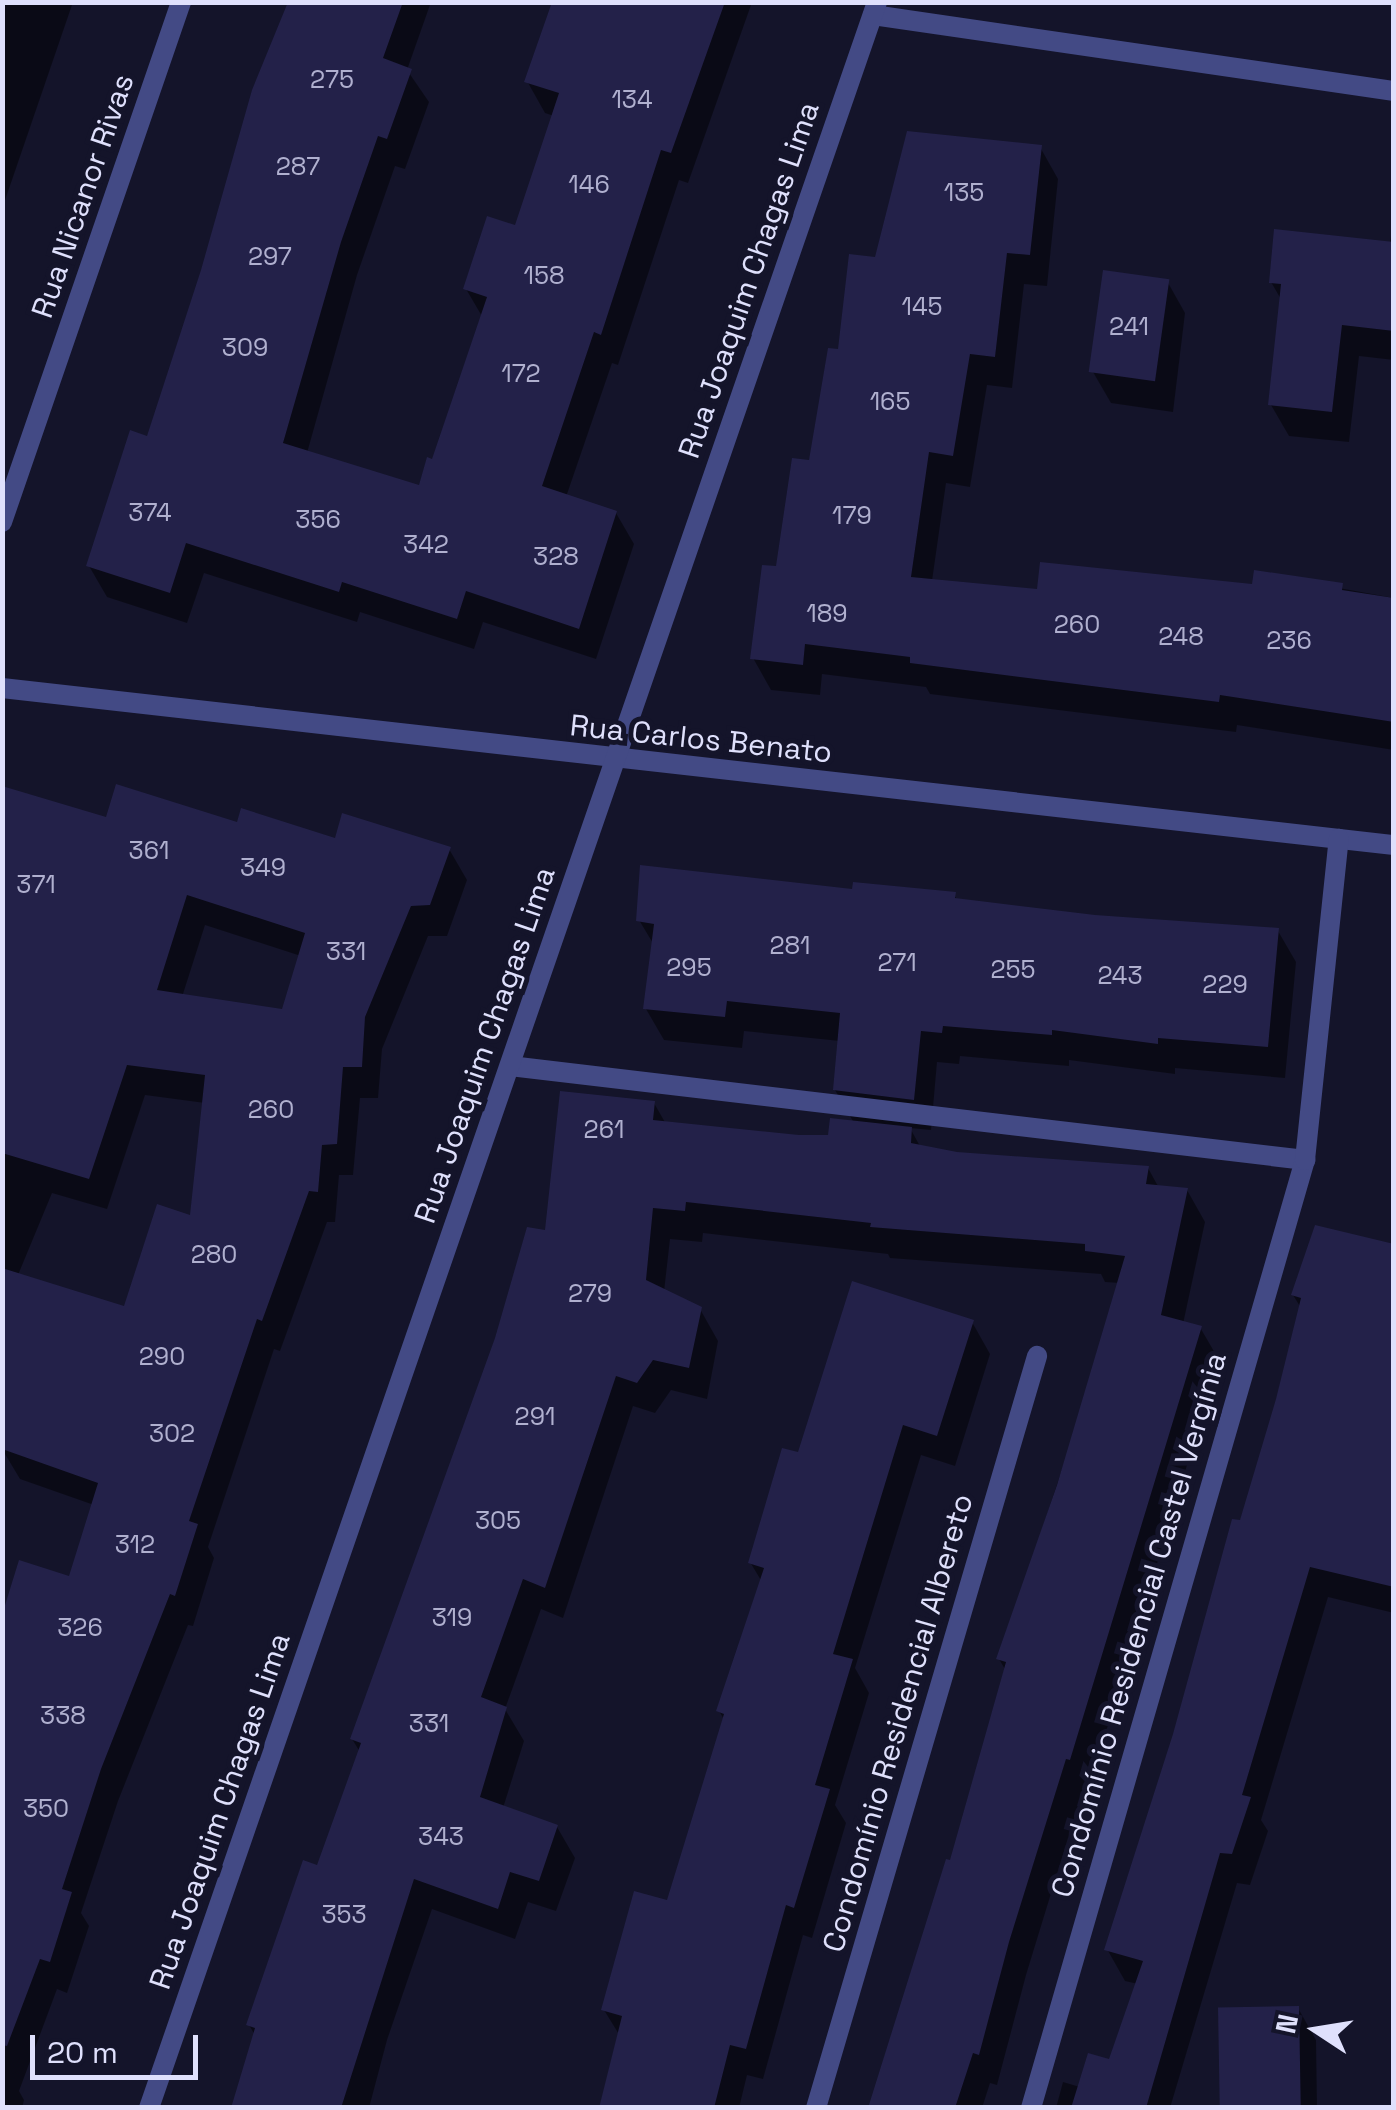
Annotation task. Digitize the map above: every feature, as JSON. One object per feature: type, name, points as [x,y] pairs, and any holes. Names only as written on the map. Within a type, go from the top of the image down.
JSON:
[{"type":"street","name":"Rua Nicanor Rivas","points":[[2,522],[181,2]]},
{"type":"street","points":[[875,9],[1394,91]]},
{"type":"street","name":"Rua Joaquim Chagas Lima","points":[[149,2108],[875,9]]},
{"type":"street","name":"Rua Carlos Benato","points":[[2,688],[1394,845]]},
{"type":"street","name":"Condomínio Residencial Castel Vergínia","points":[[1031,2108],[1305,1160],[1339,839]]},
{"type":"street","points":[[510,1066],[1305,1160]]},
{"type":"street","name":"Condomínio Residencial Albereto","points":[[816,2108],[1037,1356]]},
{"type":"building","points":[[288,2],[403,2],[383,58],[412,69],[387,139],[378,136],[341,242],[283,443],[419,485],[427,457],[432,459],[487,297],[463,289],[487,216],[515,225],[559,93],[524,82],[552,2],[725,2],[671,153],[661,150],[601,335],[594,332],[542,486],[617,511],[579,629],[466,591],[457,619],[342,582],[339,592],[186,543],[170,593],[86,566],[130,430],[147,436],[201,270],[252,90]]},
{"type":"building","points":[[907,131],[1042,145],[1030,255],[1007,253],[995,357],[970,354],[953,456],[929,452],[911,577],[1037,589],[1040,562],[1252,584],[1254,570],[1343,583],[1342,590],[1394,598],[1394,722],[1220,695],[1219,702],[910,663],[910,657],[805,644],[803,665],[750,659],[762,565],[776,566],[792,458],[809,460],[828,348],[838,349],[849,254],[875,257]]},
{"type":"building","points":[[1274,229],[1394,242],[1394,331],[1342,325],[1332,412],[1268,405],[1281,284],[1269,283]]},
{"type":"building","points":[[1103,270],[1169,279],[1155,381],[1089,372]]},
{"type":"building","points":[[116,784],[237,822],[241,808],[335,838],[342,813],[451,847],[430,905],[411,906],[365,1017],[362,1067],[343,1067],[337,1144],[322,1145],[318,1192],[309,1191],[262,1321],[257,1319],[189,1521],[198,1524],[175,1596],[170,1594],[101,1769],[62,1889],[72,1892],[50,1962],[40,1959],[7,2046],[2,2045],[2,1615],[19,1560],[69,1576],[98,1483],[2,1449],[2,1268],[124,1306],[157,1204],[190,1215],[205,1075],[127,1065],[89,1179],[2,1153],[2,786],[106,817]],"holes":[[[187,895],[305,933],[282,1009],[157,990]]]},
{"type":"building","points":[[640,865],[852,889],[853,882],[956,892],[955,898],[1095,915],[1279,928],[1268,1047],[1158,1038],[1158,1044],[1052,1030],[1052,1035],[943,1026],[942,1033],[921,1031],[914,1100],[833,1090],[840,1013],[727,1001],[725,1017],[643,1009],[654,924],[636,921]]},
{"type":"building","points":[[560,1091],[655,1101],[653,1120],[799,1135],[828,1135],[830,1118],[912,1127],[911,1143],[957,1152],[1149,1166],[1146,1184],[1188,1188],[1161,1315],[1202,1326],[1070,1760],[1066,1759],[1009,1942],[979,2055],[973,2053],[955,2108],[868,2108],[946,1859],[950,1860],[1006,1662],[996,1659],[1057,1485],[1125,1256],[1085,1251],[1085,1244],[870,1227],[871,1223],[686,1202],[685,1211],[653,1208],[646,1280],[702,1307],[689,1368],[653,1360],[637,1383],[616,1376],[545,1588],[523,1579],[481,1697],[507,1707],[480,1797],[558,1825],[539,1881],[510,1872],[498,1909],[414,1879],[341,2108],[231,2108],[255,2028],[246,2025],[303,1860],[317,1865],[361,1743],[350,1739],[495,1338],[527,1227],[545,1230]]},
{"type":"building","points":[[1315,1225],[1394,1244],[1394,1587],[1310,1567],[1242,1795],[1251,1797],[1232,1854],[1220,1853],[1146,2108],[1071,2108],[1088,2053],[1109,2059],[1143,1961],[1104,1950],[1173,1734],[1232,1519],[1240,1520],[1276,1399],[1301,1298],[1291,1295]]},
{"type":"building","points":[[852,1281],[974,1320],[937,1436],[903,1425],[833,1654],[853,1659],[815,1785],[830,1789],[794,1908],[786,1905],[746,2049],[730,2045],[714,2108],[599,2108],[622,2016],[601,2010],[634,1891],[667,1900],[724,1714],[716,1711],[764,1568],[748,1563],[782,1448],[798,1452]]},
{"type":"building","points":[[1299,2006],[1301,2108],[1220,2108],[1218,2007]]}]
